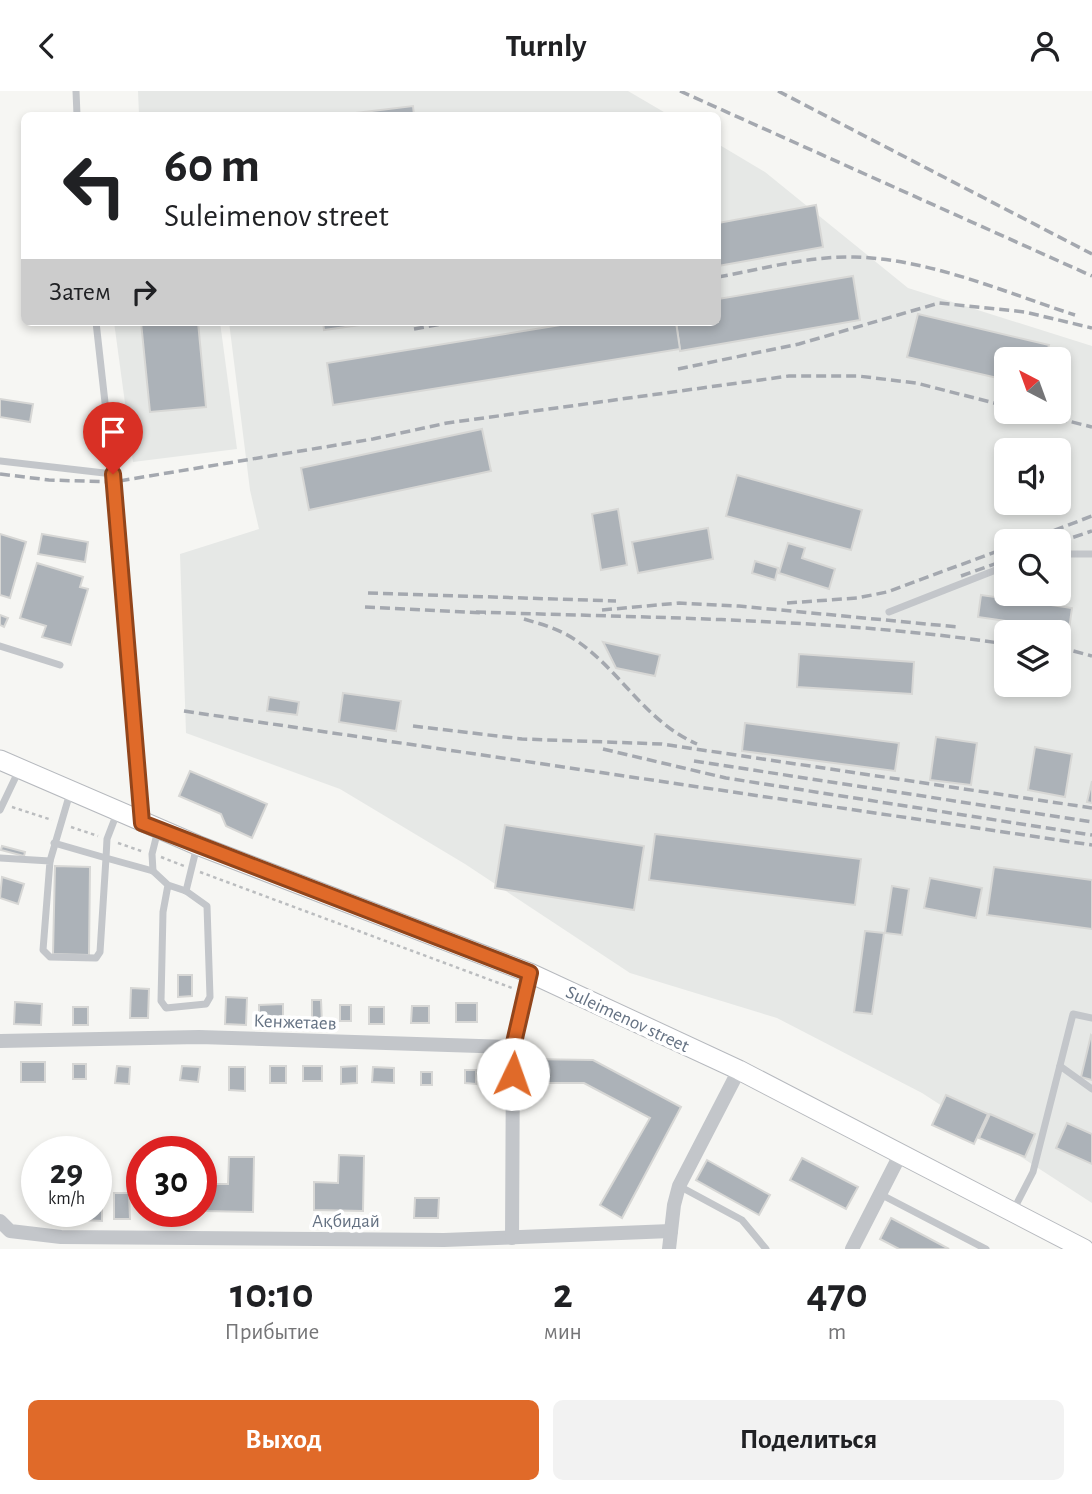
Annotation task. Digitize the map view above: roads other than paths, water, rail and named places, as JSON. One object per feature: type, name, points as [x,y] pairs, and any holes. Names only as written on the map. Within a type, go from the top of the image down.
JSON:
[{"type":"street","name":"Suleimenov street","points":[[0,761],[197,845],[530,973],[739,1070],[1084,1249]]},
{"type":"street","points":[[512,1238],[513,1047],[530,973]]},
{"type":"street","name":"Кенжетаев","points":[[0,1041],[199,1037],[513,1047]]},
{"type":"street","points":[[669,1249],[679,1187],[739,1070]]},
{"type":"street","points":[[852,1249],[901,1153]]},
{"type":"street","name":"Ақбидай","points":[[0,1221],[10,1231],[20,1233],[89,1237],[444,1240],[671,1231]]},
{"type":"lane","points":[[76,91],[77,112]]},
{"type":"lane","points":[[96,326],[153,870]]},
{"type":"lane","points":[[0,461],[113,474]]},
{"type":"lane","points":[[1071,554],[1092,555]]},
{"type":"lane","points":[[890,613],[994,571]]},
{"type":"lane","points":[[0,646],[60,665]]},
{"type":"lane","points":[[1,806],[19,769]]},
{"type":"lane","points":[[70,792],[50,861],[43,950],[50,957],[96,958],[100,952],[107,839],[118,813]]},
{"type":"lane","points":[[54,843],[153,870],[168,885],[186,891],[206,906],[211,997],[206,1005],[166,1008],[161,1001],[163,912],[168,885]]},
{"type":"lane","points":[[186,891],[197,845]]},
{"type":"lane","points":[[0,857],[50,861]]},
{"type":"lane","points":[[1013,1211],[1033,1172],[1073,1014],[1092,1018]]},
{"type":"lane","points":[[1060,1066],[1092,1089]]},
{"type":"lane","points":[[679,1187],[742,1220],[766,1249]]},
{"type":"lane","points":[[880,1194],[986,1249]]},
{"type":"railway","points":[[680,91],[1092,276]]},
{"type":"railway","points":[[778,91],[1092,254]]},
{"type":"railway","points":[[721,276],[837,257],[882,259],[939,270],[1075,315]]},
{"type":"railway","points":[[678,369],[799,344],[939,303],[1025,312],[1092,328]]},
{"type":"railway","points":[[414,329],[431,326]]},
{"type":"railway","points":[[0,474],[49,480],[113,482],[373,439],[447,423],[789,376],[858,376],[916,383],[994,403]]},
{"type":"railway","points":[[1071,422],[1092,427]]},
{"type":"railway","points":[[1058,529],[1092,516]]},
{"type":"railway","points":[[1071,538],[1092,531]]},
{"type":"railway","points":[[787,603],[857,598],[887,592],[994,552]]},
{"type":"railway","points":[[961,576],[994,564]]},
{"type":"railway","points":[[368,593],[616,601]]},
{"type":"railway","points":[[602,610],[679,603],[739,606],[958,627]]},
{"type":"railway","points":[[365,607],[486,613]]},
{"type":"railway","points":[[476,612],[808,624],[941,635],[994,642]]},
{"type":"railway","points":[[524,619],[574,639],[605,665],[662,722],[697,744]]},
{"type":"railway","points":[[1071,650],[1092,656]]},
{"type":"railway","points":[[184,711],[1092,845]]},
{"type":"railway","points":[[413,726],[522,739],[662,744],[1092,808]]},
{"type":"railway","points":[[603,749],[726,778],[1092,835]]},
{"type":"railway","points":[[694,761],[1092,822]]}]
